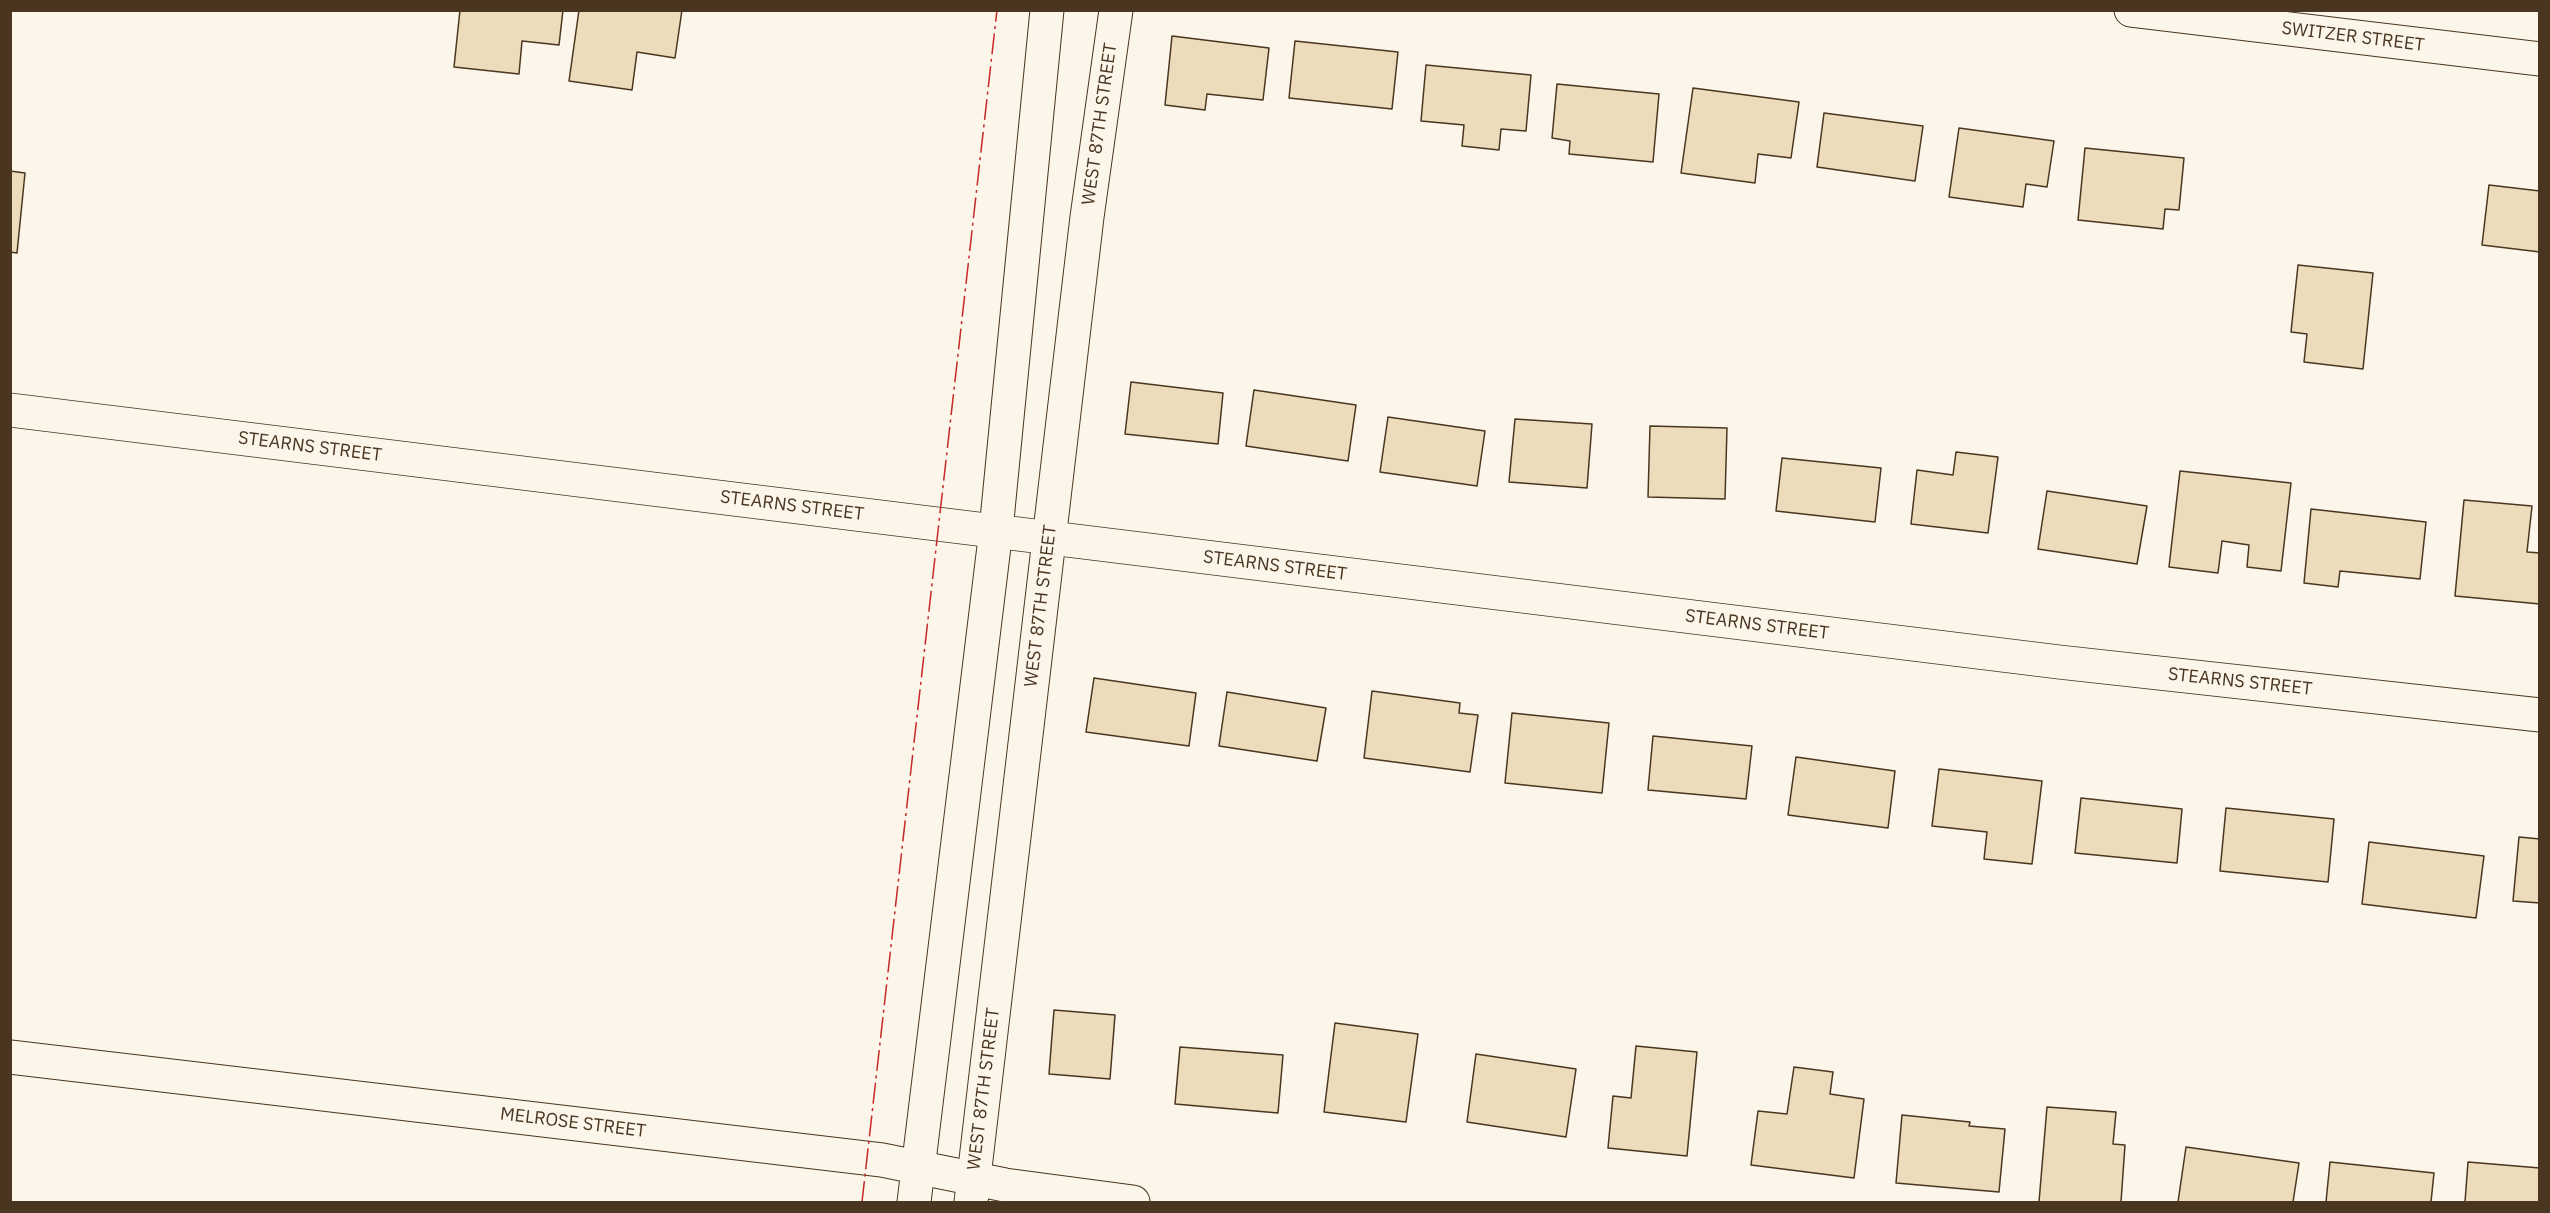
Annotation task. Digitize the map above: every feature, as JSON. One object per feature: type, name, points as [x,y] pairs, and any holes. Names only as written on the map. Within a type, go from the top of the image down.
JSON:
[{"type":"street","points":[[914,1203],[996,530],[1047,10]]},
{"type":"street","name":"WEST 87TH STREET","points":[[972,1191],[1087,217],[1116,10]]},
{"type":"street","name":"SWITZER STREET","points":[[2131,10],[2540,59]]},
{"type":"street","name":"STEARNS STREET","points":[[10,410],[996,530],[1049,540],[2047,661],[2540,715]]},
{"type":"street","name":"MELROSE STREET","points":[[10,1056],[882,1160],[918,1168],[972,1191],[1133,1203]]},
{"type":"building","points":[[460,10],[563,10],[559,45],[522,41],[519,74],[454,67]]},
{"type":"building","points":[[579,10],[682,10],[675,58],[637,52],[632,90],[569,81]]},
{"type":"building","points":[[1172,36],[1269,48],[1263,100],[1207,94],[1205,110],[1165,105]]},
{"type":"building","points":[[1295,41],[1398,52],[1392,109],[1289,98]]},
{"type":"building","points":[[1426,65],[1531,75],[1526,131],[1501,129],[1499,150],[1462,146],[1464,125],[1421,121]]},
{"type":"building","points":[[1557,84],[1659,94],[1653,162],[1569,154],[1570,141],[1552,138]]},
{"type":"building","points":[[1693,88],[1799,102],[1791,158],[1758,154],[1755,183],[1681,173]]},
{"type":"building","points":[[1824,113],[1923,126],[1915,181],[1817,167]]},
{"type":"building","points":[[1959,128],[2054,141],[2047,187],[2026,184],[2023,207],[1949,197]]},
{"type":"building","points":[[2085,148],[2184,158],[2179,210],[2165,209],[2163,229],[2078,220]]},
{"type":"building","points":[[10,171],[25,173],[17,253],[10,252]]},
{"type":"building","points":[[2489,185],[2540,191],[2540,252],[2482,245]]},
{"type":"building","points":[[2298,265],[2373,273],[2363,369],[2304,362],[2307,334],[2291,332]]},
{"type":"building","points":[[1131,382],[1223,393],[1218,444],[1125,434]]},
{"type":"building","points":[[1254,390],[1356,405],[1348,461],[1246,446]]},
{"type":"building","points":[[1388,417],[1485,431],[1477,486],[1380,472]]},
{"type":"building","points":[[1515,419],[1592,424],[1587,488],[1509,482]]},
{"type":"building","points":[[1650,426],[1727,428],[1725,499],[1648,497]]},
{"type":"building","points":[[1956,452],[1998,457],[1988,533],[1911,524],[1917,470],[1953,475]]},
{"type":"building","points":[[1782,458],[1881,468],[1875,522],[1776,511]]},
{"type":"building","points":[[2180,471],[2291,483],[2281,571],[2247,567],[2249,545],[2222,541],[2218,573],[2169,567]]},
{"type":"building","points":[[2047,491],[2147,506],[2137,564],[2038,549]]},
{"type":"building","points":[[2464,500],[2532,506],[2527,552],[2540,553],[2540,604],[2455,596]]},
{"type":"building","points":[[2311,509],[2426,522],[2420,579],[2340,571],[2338,587],[2304,583]]},
{"type":"building","points":[[1094,678],[1196,693],[1189,746],[1086,732]]},
{"type":"building","points":[[1372,691],[1460,703],[1459,713],[1478,715],[1470,772],[1364,758]]},
{"type":"building","points":[[1227,692],[1326,708],[1317,761],[1219,746]]},
{"type":"building","points":[[1512,713],[1609,723],[1602,793],[1505,783]]},
{"type":"building","points":[[1653,736],[1752,746],[1746,799],[1648,790]]},
{"type":"building","points":[[1796,757],[1895,771],[1888,828],[1788,815]]},
{"type":"building","points":[[1939,769],[2042,781],[2032,864],[1984,859],[1987,832],[1932,826]]},
{"type":"building","points":[[2081,798],[2182,809],[2177,863],[2075,853]]},
{"type":"building","points":[[2226,808],[2334,819],[2328,882],[2220,871]]},
{"type":"building","points":[[2519,837],[2540,839],[2540,903],[2513,901]]},
{"type":"building","points":[[2369,842],[2484,856],[2476,918],[2362,904]]},
{"type":"building","points":[[1054,1010],[1115,1015],[1110,1079],[1049,1074]]},
{"type":"building","points":[[1335,1023],[1418,1034],[1406,1122],[1324,1112]]},
{"type":"building","points":[[1636,1046],[1697,1052],[1687,1156],[1608,1148],[1613,1096],[1631,1098]]},
{"type":"building","points":[[1180,1047],[1283,1055],[1278,1113],[1175,1104]]},
{"type":"building","points":[[1476,1054],[1576,1069],[1566,1137],[1467,1122]]},
{"type":"building","points":[[1794,1067],[1833,1072],[1830,1094],[1864,1099],[1854,1178],[1751,1165],[1758,1111],[1787,1114]]},
{"type":"building","points":[[2047,1107],[2116,1112],[2113,1144],[2125,1145],[2121,1202],[2039,1202]]},
{"type":"building","points":[[1902,1115],[1970,1122],[1969,1126],[2005,1129],[1999,1192],[1896,1183]]},
{"type":"building","points":[[2186,1147],[2299,1163],[2293,1202],[2178,1202]]},
{"type":"building","points":[[2330,1162],[2434,1173],[2431,1202],[2326,1202]]},
{"type":"building","points":[[2468,1162],[2540,1168],[2540,1202],[2465,1202]]},
{"type":"power","points":[[862,1202],[997,10]]}]
